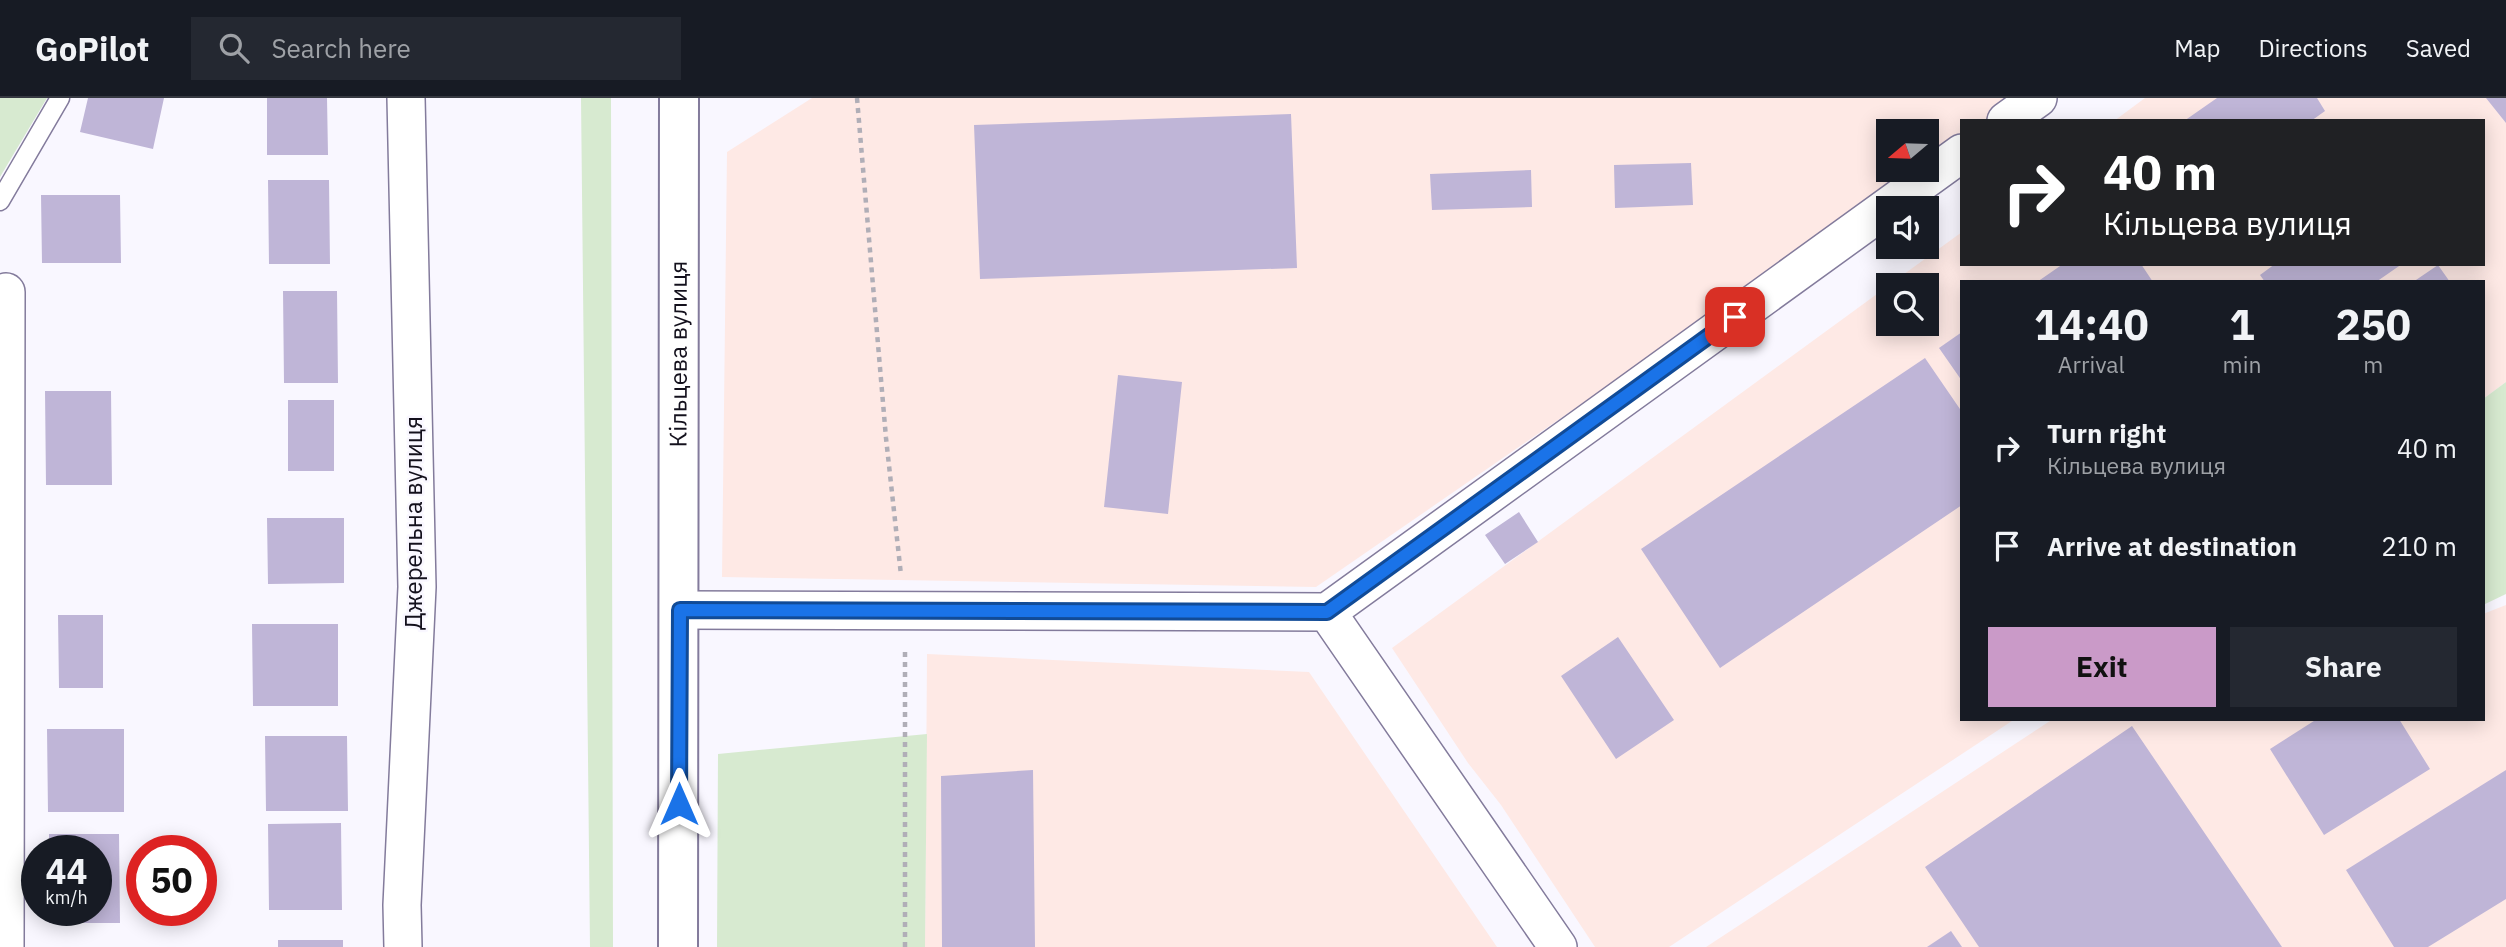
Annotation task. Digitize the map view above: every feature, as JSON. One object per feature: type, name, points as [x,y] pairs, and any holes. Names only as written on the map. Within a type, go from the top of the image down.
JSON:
[{"type":"main road","name":"Кільцева вулиця","points":[[678,947],[679,98]]},
{"type":"street","name":"Джерельна вулиця","points":[[403,947],[402,905],[417,587],[407,98]]},
{"type":"street","points":[[2009,119],[2038,98]]},
{"type":"street","points":[[680,610],[1327,612],[1960,154]]},
{"type":"street","points":[[5,947],[6,292]]},
{"type":"street","points":[[1327,612],[1558,947]]},
{"type":"lane","points":[[0,201],[60,98]]},
{"type":"path","points":[[857,98],[886,438],[905,610],[905,947]]},
{"type":"shaded area","points":[[812,98],[2024,98],[1994,119],[1960,119],[1960,142],[1939,157],[1939,119],[1876,119],[1876,182],[1903,182],[1882,196],[1876,196],[1876,200],[1316,587],[722,577],[727,152]]},
{"type":"shaded area","points":[[2145,98],[2506,98],[2506,382],[2485,398],[2485,280],[1960,280],[1960,721],[2012,721],[1669,947],[1595,947],[1392,648],[1876,295],[1876,336],[1939,336],[1939,273],[1906,273],[1925,259],[1939,259],[1939,249],[1960,233],[1960,266],[2485,266],[2485,119],[2117,119]]},
{"type":"shaded area","points":[[2506,605],[2506,947],[1706,947],[2050,721],[2485,721],[2485,613]]},
{"type":"shaded area","points":[[927,654],[1309,672],[1497,947],[925,947]]},
{"type":"green space","points":[[0,98],[47,98],[0,177]]},
{"type":"green space","points":[[581,98],[611,98],[613,947],[590,947]]},
{"type":"green space","points":[[2506,382],[2506,594],[2485,604],[2485,398]]},
{"type":"green space","points":[[927,734],[925,947],[717,947],[718,754]]},
{"type":"building","points":[[88,98],[164,98],[153,149],[80,132]]},
{"type":"building","points":[[267,98],[327,98],[328,155],[267,155]]},
{"type":"building","points":[[2217,98],[2317,98],[2325,111],[2314,119],[2187,119]]},
{"type":"building","points":[[2486,98],[2506,98],[2506,123]]},
{"type":"building","points":[[1291,114],[1297,268],[980,279],[974,125]]},
{"type":"building","points":[[1691,163],[1693,205],[1615,208],[1614,165]]},
{"type":"building","points":[[1531,170],[1532,207],[1432,210],[1430,174]]},
{"type":"building","points":[[268,180],[329,180],[330,264],[269,264]]},
{"type":"building","points":[[41,195],[120,195],[121,263],[42,263]]},
{"type":"building","points":[[2060,266],[2142,266],[2152,280],[2040,280]]},
{"type":"building","points":[[2272,266],[2399,266],[2379,280],[2264,280],[2260,275]]},
{"type":"building","points":[[2439,266],[2449,280],[2416,280]]},
{"type":"building","points":[[283,291],[337,291],[338,383],[284,383]]},
{"type":"building","points":[[1960,333],[1960,378],[1939,348]]},
{"type":"building","points":[[1925,358],[1960,409],[1960,506],[1720,668],[1641,549]]},
{"type":"building","points":[[1118,375],[1182,382],[1168,514],[1104,507]]},
{"type":"building","points":[[45,391],[111,391],[112,485],[46,485]]},
{"type":"building","points":[[288,400],[334,400],[334,471],[288,471]]},
{"type":"building","points":[[1519,512],[1538,542],[1505,564],[1485,535]]},
{"type":"building","points":[[267,518],[344,518],[344,583],[268,584]]},
{"type":"building","points":[[58,615],[103,615],[103,688],[59,688]]},
{"type":"building","points":[[252,624],[338,624],[338,706],[253,706]]},
{"type":"building","points":[[1618,637],[1674,720],[1616,759],[1561,676]]},
{"type":"building","points":[[2314,721],[2400,721],[2430,769],[2324,835],[2270,749]]},
{"type":"building","points":[[2132,726],[2282,947],[1979,947],[1925,867]]},
{"type":"building","points":[[47,729],[124,729],[124,812],[48,812]]},
{"type":"building","points":[[265,736],[347,736],[348,811],[266,811]]},
{"type":"building","points":[[1033,770],[1035,947],[942,947],[941,776]]},
{"type":"building","points":[[2506,770],[2506,899],[2428,947],[2394,947],[2346,870]]},
{"type":"building","points":[[341,823],[342,910],[269,910],[268,824]]},
{"type":"building","points":[[119,834],[120,923],[112,923],[112,835],[49,835]]},
{"type":"building","points":[[1951,931],[1962,947],[1927,947]]},
{"type":"building","points":[[278,940],[343,940],[343,947],[278,947]]},
{"type":"route","points":[[679,804],[680,610],[1327,612],[1735,317]]}]
